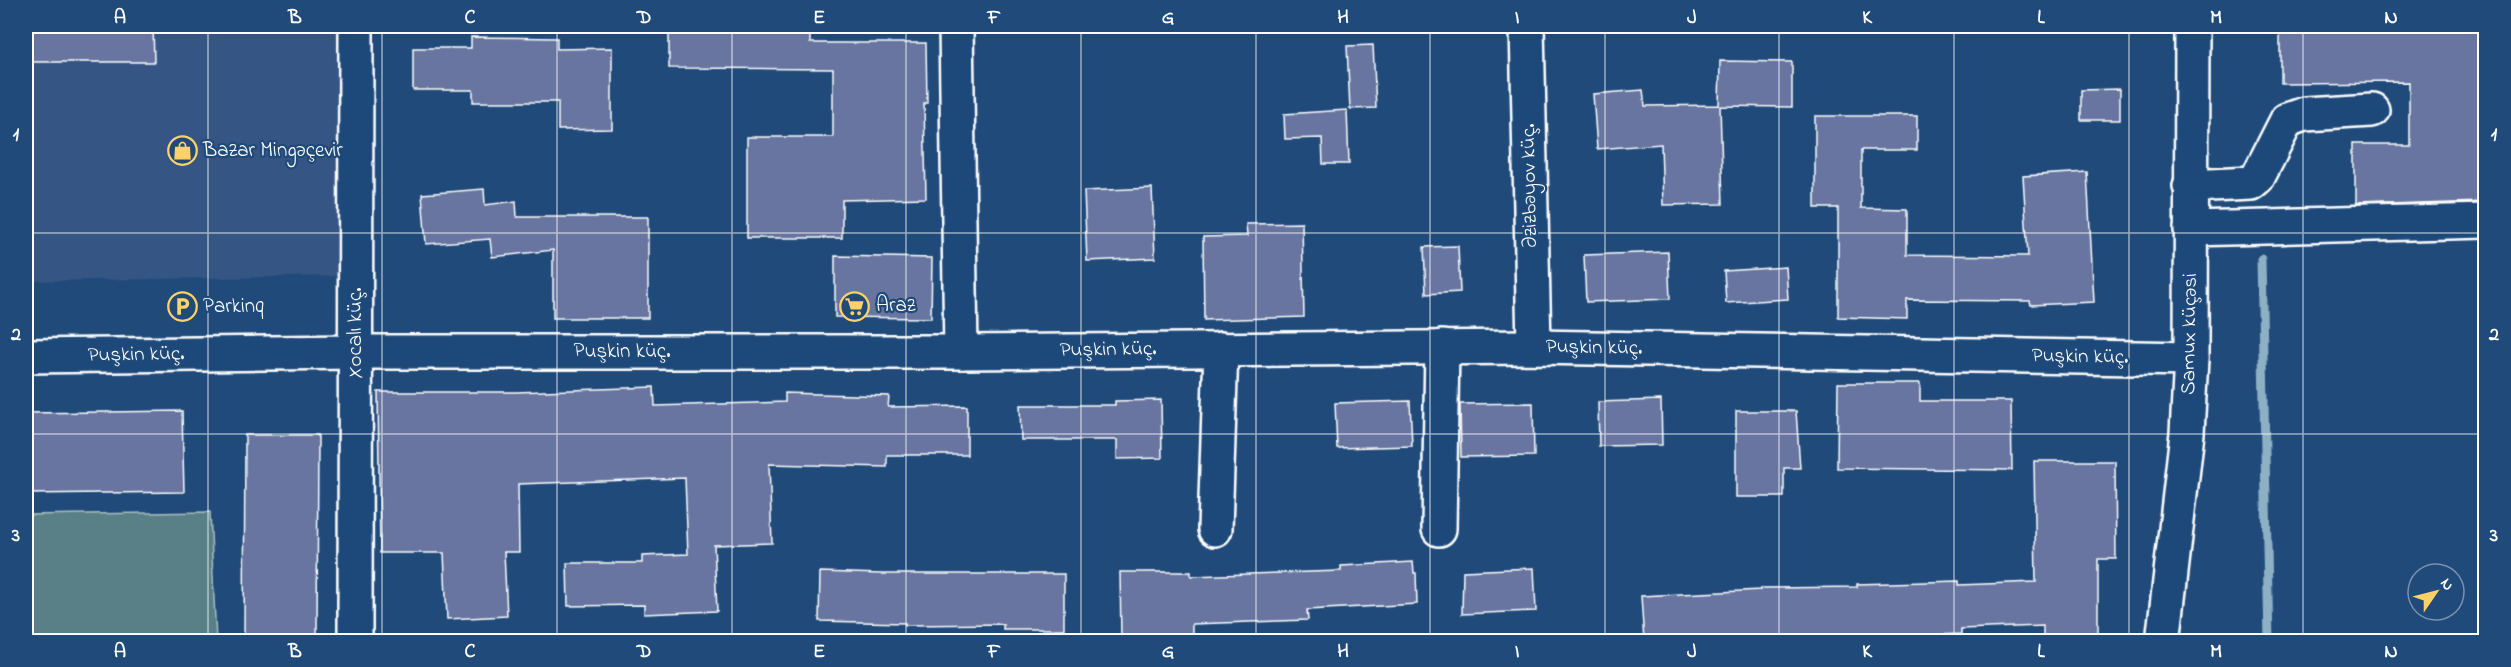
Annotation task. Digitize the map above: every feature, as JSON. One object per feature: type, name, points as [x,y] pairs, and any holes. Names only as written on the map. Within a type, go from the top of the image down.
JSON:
[{"type":"street","name":"Xocalı küç.","points":[[355,642],[356,26]]},
{"type":"street","points":[[956,26],[960,352]]},
{"type":"street","name":"Əzizbəyov küç.","points":[[1527,26],[1534,346]]},
{"type":"street","name":"Samux küçəsi","points":[[2163,642],[2187,433],[2191,359],[2192,26]]},
{"type":"street","points":[[2190,186],[2251,183],[2258,177],[2287,120],[2304,114],[2372,110]]},
{"type":"street","points":[[2191,229],[2486,221]]},
{"type":"street","name":"Puşkin küç.","points":[[26,356],[356,352],[960,352],[1534,346],[2191,359]]},
{"type":"street","points":[[1439,529],[1442,347]]},
{"type":"street","points":[[1215,529],[1221,349]]},
{"type":"shaded area","name":"Bazar Mingəçevir","points":[[26,26],[337,26],[339,276],[26,281]]},
{"type":"green space","points":[[210,512],[216,641],[26,641],[26,515]]},
{"type":"building","points":[[26,26],[153,26],[154,62],[26,62]]},
{"type":"building","points":[[669,26],[810,26],[810,43],[926,43],[927,103],[924,103],[926,198],[842,200],[842,238],[747,238],[747,137],[833,137],[833,69],[669,68]]},
{"type":"building","points":[[2280,26],[2482,26],[2484,202],[2356,206],[2356,145],[2409,145],[2409,82],[2280,83]]},
{"type":"building","points":[[471,37],[557,38],[557,49],[612,48],[612,129],[558,130],[558,102],[473,102],[473,90],[413,90],[413,48],[471,48]]},
{"type":"building","points":[[1373,45],[1376,108],[1350,109],[1347,46]]},
{"type":"building","points":[[1720,61],[1792,62],[1792,107],[1720,106],[1723,204],[1663,205],[1661,144],[1597,149],[1593,94],[1643,90],[1645,106],[1719,105]]},
{"type":"building","points":[[2120,89],[2120,120],[2081,120],[2081,90]]},
{"type":"building","points":[[1347,110],[1349,164],[1323,164],[1322,138],[1285,139],[1284,114]]},
{"type":"building","points":[[1815,116],[1917,116],[1917,150],[1861,150],[1861,208],[1907,209],[1907,255],[2028,256],[2023,176],[2087,172],[2094,302],[2031,305],[2030,301],[1907,300],[1907,319],[1838,317],[1838,208],[1815,208]]},
{"type":"building","points":[[1152,188],[1155,258],[1087,261],[1084,191]]},
{"type":"building","points":[[484,189],[485,205],[516,201],[517,217],[648,217],[648,318],[553,318],[553,250],[492,257],[490,239],[426,244],[422,194]]},
{"type":"building","points":[[1302,223],[1304,317],[1204,320],[1203,237],[1247,236],[1246,224]]},
{"type":"building","points":[[1458,246],[1460,292],[1426,294],[1424,247]]},
{"type":"building","points":[[1668,252],[1670,299],[1586,302],[1584,255]]},
{"type":"building","points":[[835,256],[932,258],[931,318],[835,317]]},
{"type":"building","points":[[1786,267],[1788,299],[1726,303],[1724,271]]},
{"type":"building","points":[[1838,383],[1920,383],[1920,401],[2011,401],[2012,470],[1837,468]]},
{"type":"building","points":[[654,387],[655,406],[785,402],[785,393],[889,396],[888,407],[967,406],[967,455],[887,455],[887,467],[769,464],[772,543],[714,545],[717,611],[644,614],[644,605],[568,606],[567,563],[642,563],[642,556],[688,554],[685,478],[518,484],[519,552],[504,552],[507,616],[447,619],[444,553],[380,553],[378,392],[516,392]]},
{"type":"building","points":[[1161,400],[1162,458],[1117,459],[1117,440],[1021,440],[1020,405],[1115,405],[1115,401]]},
{"type":"building","points":[[1661,400],[1662,445],[1599,446],[1598,402]]},
{"type":"building","points":[[1410,401],[1412,446],[1337,448],[1335,403]]},
{"type":"building","points":[[1533,403],[1534,456],[1461,457],[1460,404]]},
{"type":"building","points":[[182,411],[184,492],[26,494],[26,413]]},
{"type":"building","points":[[1736,411],[1796,411],[1800,468],[1784,468],[1784,497],[1736,497]]},
{"type":"building","points":[[245,435],[318,435],[317,642],[244,642]]},
{"type":"building","points":[[2034,461],[2115,461],[2116,559],[2098,559],[2098,642],[2043,642],[2043,626],[1961,629],[1961,634],[1644,642],[1641,596],[1761,590],[1761,588],[1857,587],[1857,584],[1959,581],[1959,585],[2036,582]]},
{"type":"building","points":[[1413,562],[1414,573],[1416,573],[1417,604],[1307,610],[1308,620],[1192,624],[1192,637],[1121,638],[1120,572],[1191,572],[1191,576],[1341,571],[1341,566]]},
{"type":"building","points":[[1534,568],[1536,611],[1462,614],[1463,571]]},
{"type":"building","points":[[820,572],[1064,574],[1064,629],[1003,629],[1003,624],[905,625],[905,623],[819,621]]},
{"type":"waterway","points":[[2261,259],[2269,642]]},
{"type":"place","name":"Bazar Mingəçevir","points":[[182,151]]},
{"type":"place","name":"Araz","points":[[855,306]]},
{"type":"place","name":"Parkinq","points":[[182,307]]}]
